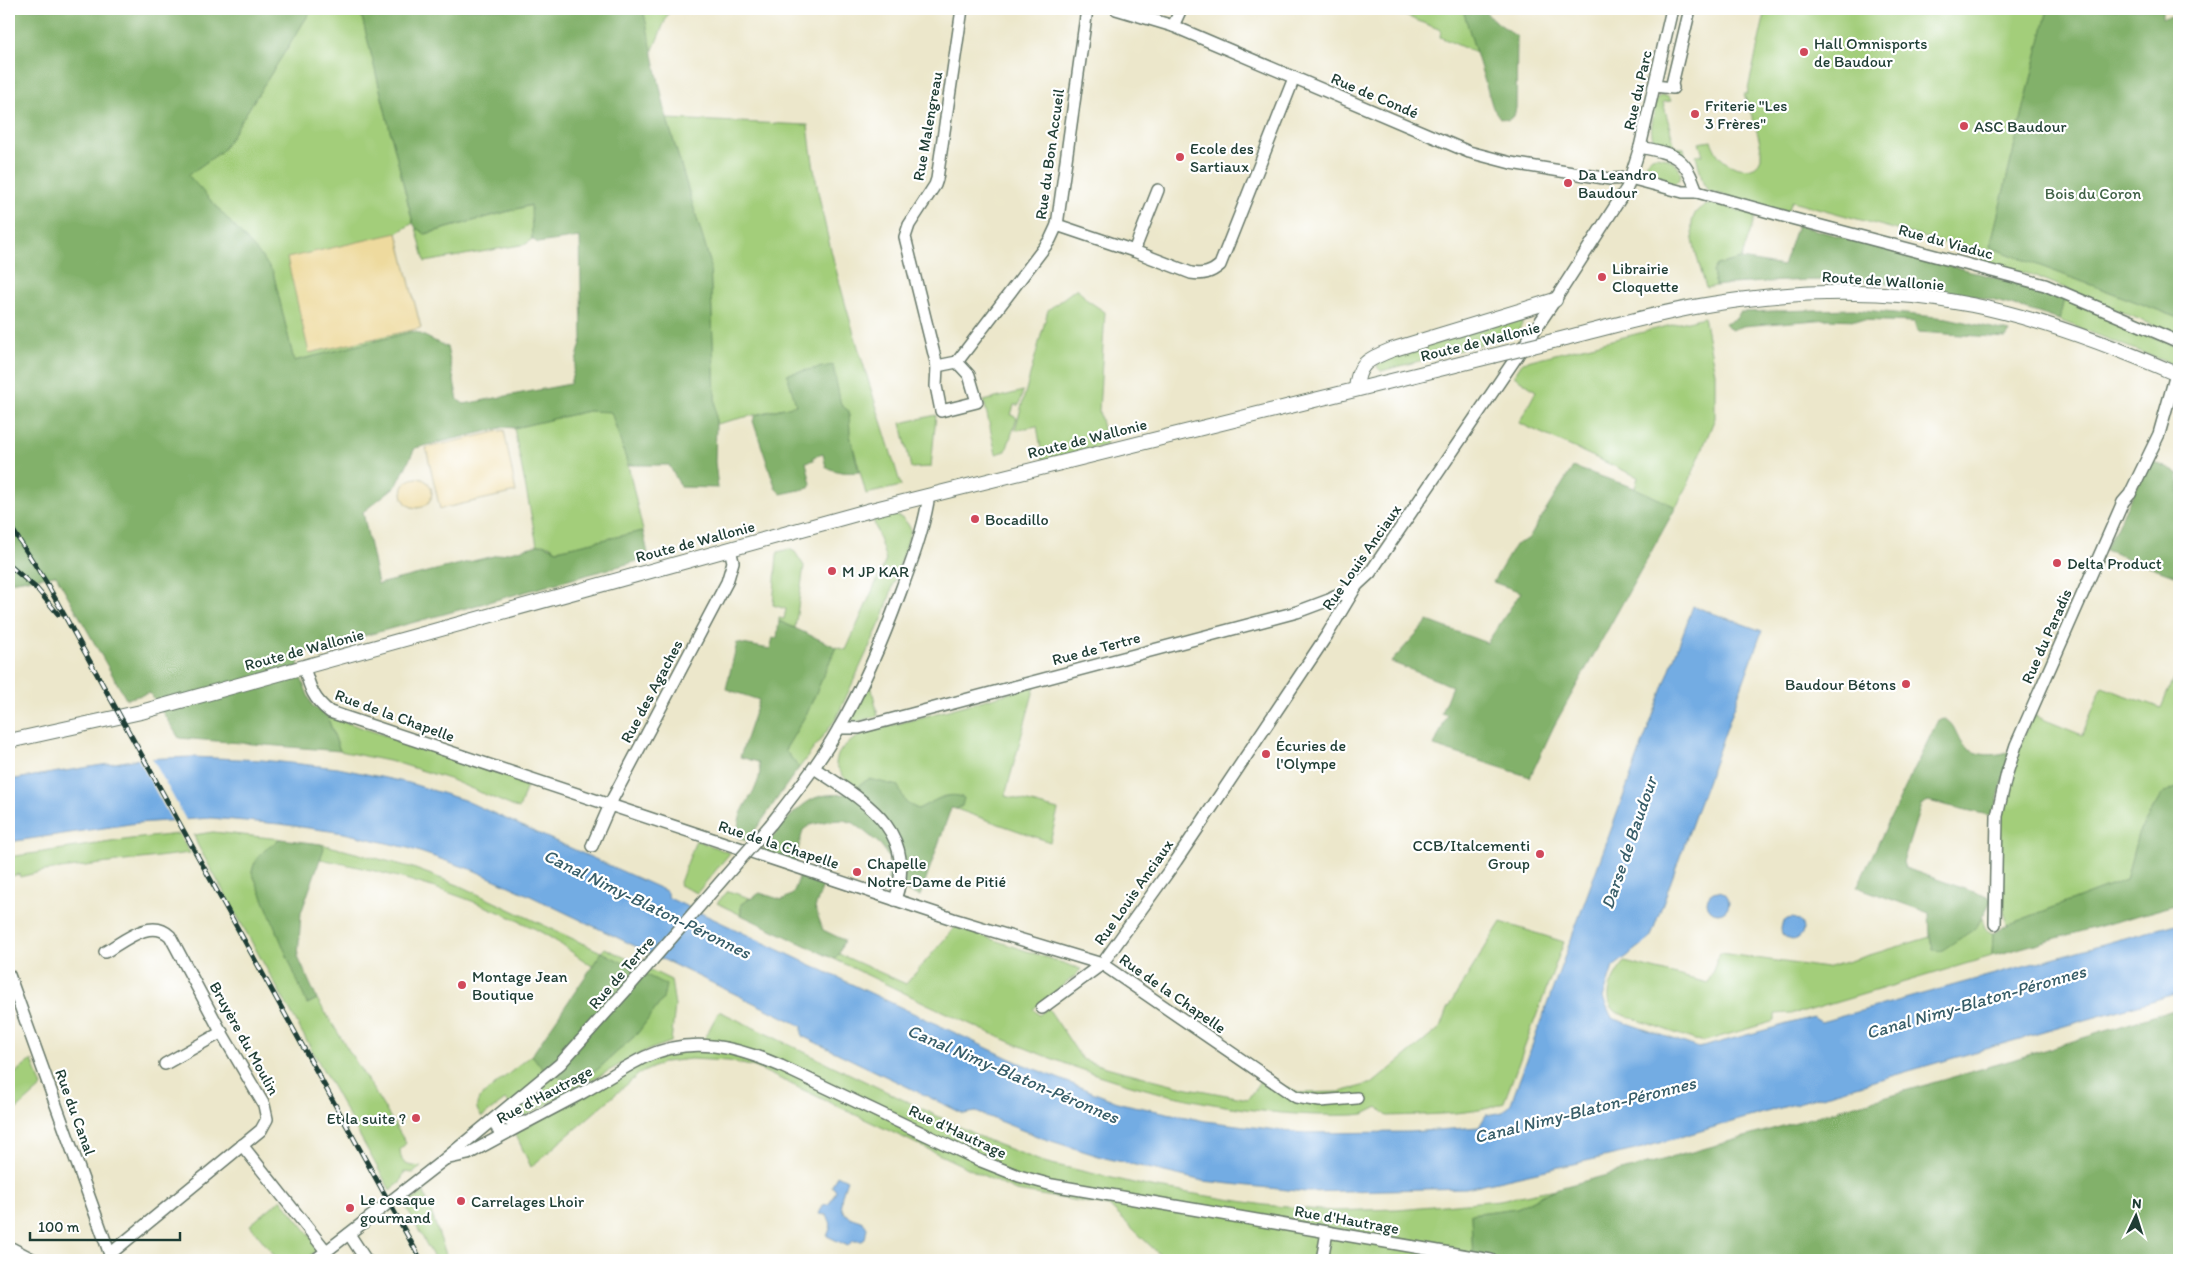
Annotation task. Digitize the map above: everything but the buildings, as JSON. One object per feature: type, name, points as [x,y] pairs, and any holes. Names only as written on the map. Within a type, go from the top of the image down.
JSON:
[{"type":"main road","name":"Route de Wallonie","points":[[9,741],[132,714],[929,495],[1553,341],[1690,308],[1731,301],[1830,292],[1902,296],[1972,305],[2050,326],[2178,375]]},
{"type":"main road","points":[[1356,389],[1357,374],[1362,365],[1370,359],[1391,350],[1555,300]]},
{"type":"street","name":"Rue Malengreau","points":[[957,362],[969,375],[977,402],[941,411],[936,386],[937,366],[905,237],[909,224],[937,179],[962,9]]},
{"type":"street","name":"Rue du Bon Accueil","points":[[957,362],[1050,240],[1056,225],[1087,9]]},
{"type":"street","name":"Rue de Condé","points":[[1116,9],[1173,26],[1480,156],[1610,179],[1630,178]]},
{"type":"street","points":[[1173,26],[1181,9]]},
{"type":"street","name":"Rue du Parc","points":[[1630,178],[1640,147],[1672,9]]},
{"type":"street","name":"Rue du Parc","points":[[1654,86],[1673,88],[1672,84],[1690,9]]},
{"type":"street","points":[[1056,225],[1199,274],[1209,272],[1220,265],[1294,78]]},
{"type":"street","points":[[1640,147],[1674,155],[1690,170],[1697,192]]},
{"type":"street","name":"Rue du Viaduc","points":[[1630,178],[1683,192],[1697,192],[2044,285],[2179,342]]},
{"type":"street","name":"Rue Louis Anciaux","points":[[1042,1008],[1102,964],[1176,861],[1332,628],[1357,585],[1376,565],[1555,300],[1627,188],[1630,178]]},
{"type":"street","points":[[1134,251],[1158,190]]},
{"type":"street","points":[[937,366],[957,362]]},
{"type":"street","name":"Rue du Paradis","points":[[1995,924],[1997,816],[2016,745],[2123,502],[2130,494],[2159,434],[2178,375]]},
{"type":"street","name":"Rue de Tertre","points":[[315,1260],[445,1159],[560,1064],[771,824],[814,768],[839,728],[868,672],[886,630],[925,523],[929,495]]},
{"type":"street","name":"Rue des Agaches","points":[[592,846],[610,806],[727,582],[733,562],[730,549]]},
{"type":"street","name":"Rue de Tertre","points":[[839,728],[859,728],[1296,612],[1329,600],[1357,585]]},
{"type":"street","name":"Rue de la Chapelle","points":[[304,667],[308,683],[318,703],[330,712],[895,900],[1102,964],[1296,1097],[1320,1101],[1357,1098]]},
{"type":"street","points":[[814,768],[862,800],[890,831],[899,847],[902,861],[900,883],[895,900]]},
{"type":"street","name":"Bruyère du Moulin","points":[[105,952],[147,929],[163,929],[170,936],[266,1110],[266,1123],[260,1130],[111,1257]]},
{"type":"street","name":"Rue du Canal","points":[[9,975],[111,1257]]},
{"type":"street","points":[[165,1064],[222,1032]]},
{"type":"street","name":"Rue d'Hautrage","points":[[445,1159],[468,1154],[646,1057],[679,1047],[706,1045],[727,1047],[748,1052],[782,1066],[981,1161],[1019,1176],[1052,1185],[1491,1260]]},
{"type":"street","points":[[507,1132],[498,1130],[496,1125],[499,1115],[515,1124],[526,1122]]},
{"type":"street","points":[[242,1145],[326,1251]]},
{"type":"street","points":[[1322,1260],[1327,1232]]},
{"type":"street","points":[[349,1234],[366,1260]]},
{"type":"street","points":[[9,1247],[34,1260]]},
{"type":"green space","points":[[9,9],[312,9],[222,151],[188,175],[273,272],[294,361],[416,332],[447,347],[458,400],[464,404],[570,384],[582,339],[580,237],[538,243],[532,239],[531,205],[425,234],[416,228],[413,223],[360,9],[643,9],[667,119],[710,262],[716,424],[715,462],[718,488],[681,487],[669,465],[628,465],[611,412],[588,411],[514,428],[505,427],[415,448],[397,485],[363,512],[378,584],[543,544],[557,550],[643,531],[649,558],[298,654],[299,673],[312,705],[327,716],[340,751],[179,738],[150,693],[126,699],[56,575],[9,582]]},
{"type":"green space","points":[[312,9],[360,9],[413,223],[397,233],[309,353],[412,330],[412,332],[294,361],[273,272],[188,175],[222,151]]},
{"type":"green space","points":[[643,9],[670,9],[652,52]]},
{"type":"green space","points":[[1388,9],[1463,9],[1476,53],[1440,37],[1441,30]]},
{"type":"green space","points":[[1483,9],[1490,17],[1517,37],[1516,108],[1514,116],[1508,120],[1500,118],[1493,108],[1463,10]]},
{"type":"green space","points":[[1766,9],[2048,9],[1990,247],[2179,318],[2179,336],[2036,276],[1980,262],[1981,253],[1792,201],[1788,212],[1708,191],[1703,183],[1696,155],[1703,155],[1699,143],[1711,141],[1721,158],[1739,168],[1745,169],[1755,166],[1759,163],[1761,157],[1758,134],[1744,94],[1747,94]]},
{"type":"green space","name":"Bois du Coron","points":[[2048,9],[2162,9],[2162,18],[2179,15],[2179,318],[1990,247]]},
{"type":"green space","points":[[1662,95],[1669,97],[1671,101],[1663,102],[1675,147],[1684,148],[1684,156],[1661,145],[1653,138],[1652,124],[1655,104]]},
{"type":"green space","points":[[667,119],[808,125],[814,170],[834,262],[901,486],[866,494],[850,435],[849,411],[796,405],[716,424],[710,262]]},
{"type":"green space","points":[[1652,157],[1669,159],[1676,164],[1681,176],[1677,182],[1667,184],[1651,175],[1644,165]]},
{"type":"green space","points":[[1713,204],[1756,215],[1741,259],[1717,265],[1713,272],[1716,286],[1706,288],[1693,241],[1692,222],[1695,213],[1699,209]]},
{"type":"green space","points":[[532,205],[532,239],[526,244],[425,262],[416,228],[426,234]]},
{"type":"green space","points":[[1797,225],[2038,289],[2064,299],[2059,320],[1975,296],[1888,283],[1818,280],[1716,286],[1713,272],[1717,265],[1741,259],[1783,266]]},
{"type":"green space","points":[[1077,288],[1087,300],[1105,312],[1099,411],[1107,445],[1043,460],[1037,426],[1015,430],[1048,310]]},
{"type":"green space","points":[[2064,299],[2179,348],[2179,367],[2059,320]]},
{"type":"green space","points":[[1853,309],[1947,318],[2010,332],[2006,338],[1918,332],[1914,322],[1829,319],[1743,326],[1731,330],[1725,323],[1737,318],[1740,312]]},
{"type":"green space","points":[[1521,317],[1522,324],[1516,335],[1381,371],[1377,367],[1381,359]]},
{"type":"green space","points":[[1704,317],[1715,373],[1715,418],[1687,487],[1676,507],[1635,488],[1638,477],[1519,423],[1536,391],[1514,376],[1523,362]]},
{"type":"green space","points":[[833,365],[841,405],[849,411],[850,435],[859,472],[842,472],[826,467],[823,454],[813,457],[814,460],[806,462],[811,484],[809,488],[781,494],[776,489],[753,421],[756,415],[796,405],[787,374]]},
{"type":"green space","points":[[1023,391],[1019,405],[1014,405],[1011,415],[1017,418],[1006,451],[996,454],[984,401]]},
{"type":"green space","points":[[588,411],[611,411],[628,465],[643,531],[557,550],[549,545],[537,545],[514,428]]},
{"type":"green space","points":[[936,415],[931,467],[911,468],[901,423]]},
{"type":"green space","points":[[2150,460],[2179,474],[2179,577],[2105,550]]},
{"type":"green space","points":[[1573,467],[1635,488],[1676,507],[1554,726],[1530,777],[1434,746],[1447,715],[1441,713],[1452,686],[1391,662],[1428,621],[1487,643],[1521,592],[1493,582],[1515,545],[1528,539]]},
{"type":"green space","points":[[888,515],[902,518],[911,530],[883,617],[836,719],[799,768],[785,750],[808,711],[836,647],[846,650],[886,560],[873,519]]},
{"type":"green space","points":[[789,549],[795,552],[804,566],[795,628],[779,621],[779,618],[784,619],[786,609],[773,605],[777,555],[778,552]]},
{"type":"green space","points":[[779,621],[836,647],[808,711],[785,750],[799,768],[746,841],[737,837],[739,822],[757,783],[760,769],[758,762],[740,757],[759,700],[726,689],[737,643],[770,649],[773,638],[777,638]]},
{"type":"green space","points":[[2179,665],[2179,787],[2162,794],[2138,834],[2126,880],[2007,925],[2001,897],[1999,826],[2019,748],[2033,715],[2082,735],[2102,687],[2161,708]]},
{"type":"green space","points":[[870,680],[878,716],[856,722],[852,719],[851,715]]},
{"type":"green space","points":[[1035,686],[1005,796],[1058,810],[1050,842],[956,809],[962,806],[944,796],[918,809],[871,795],[852,785],[836,764],[839,752],[847,744],[868,732]]},
{"type":"green space","points":[[327,716],[528,783],[519,809],[449,779],[398,763],[340,751]]},
{"type":"green space","points":[[1945,719],[1949,721],[1960,741],[1973,752],[1992,755],[2011,751],[1994,813],[1988,815],[1928,801],[1921,805],[1903,862],[1905,868],[1988,897],[1991,901],[1976,928],[1941,951],[1933,950],[1930,937],[1929,913],[1857,887],[1938,720]]},
{"type":"green space","points":[[869,779],[898,786],[906,803],[918,809],[946,796],[952,795],[964,798],[962,806],[956,809],[951,808],[920,896],[892,887],[887,882],[890,868],[888,857],[881,845],[854,823],[843,820],[810,825],[803,830],[794,866],[759,855],[784,823],[799,808],[820,796],[857,791],[860,784]]},
{"type":"green space","points":[[2179,787],[2179,904],[1992,956],[1993,933],[2007,925],[2126,880],[2138,834],[2162,794]]},
{"type":"green space","points":[[213,832],[281,839],[259,856],[252,872],[308,1004],[317,999],[406,1143],[400,1150],[403,1162],[408,1165],[421,1167],[413,1173],[404,1172],[400,1183],[390,1190],[197,844],[194,835]]},
{"type":"green space","points":[[179,834],[190,853],[44,871],[20,877],[19,874],[9,877],[9,857]]},
{"type":"green space","points":[[281,839],[321,844],[324,848],[301,913],[298,957],[317,999],[307,1004],[252,872],[259,856]]},
{"type":"green space","points":[[696,840],[730,853],[697,893],[679,885]]},
{"type":"green space","points":[[321,844],[410,867],[458,885],[601,952],[605,948],[671,980],[675,1006],[671,1042],[643,1052],[528,1115],[521,1116],[505,1100],[482,1117],[477,1108],[480,1097],[532,1055],[542,1067],[597,1070],[637,1034],[663,999],[602,952],[592,966],[536,929],[477,903],[426,885],[320,859],[324,848]]},
{"type":"green space","points":[[800,875],[824,883],[815,908],[823,930],[844,940],[839,954],[834,959],[741,915],[741,904],[760,893],[782,900],[793,894]]},
{"type":"green space","points":[[728,891],[750,898],[741,904],[741,915],[717,903]]},
{"type":"green space","points":[[1982,917],[1986,929],[1993,933],[1992,956],[1804,1012],[1775,1014],[1775,1021],[1705,1041],[1695,1040],[1618,1013],[1612,1008],[1610,1002],[1609,995],[1613,980],[1625,962],[1708,983],[1720,953],[1826,968],[1930,937],[1931,944],[1976,928]]},
{"type":"green space","points":[[1501,922],[1564,942],[1504,1102],[1482,1110],[1430,1115],[1387,1116],[1378,1107],[1364,1114],[1354,1115],[1283,1113],[1211,1104],[1140,1088],[1041,1055],[951,1016],[834,959],[839,954],[906,984],[955,927],[1081,969],[1075,976],[1033,1009],[1039,1015],[1048,1008],[1082,1059],[1183,1087],[1248,1099],[1262,1078],[1299,1093],[1340,1092],[1373,1083],[1440,1028],[1447,1009]]},
{"type":"green space","points":[[602,952],[666,985],[663,999],[637,1034],[597,1070],[571,1083],[541,1067],[532,1055]]},
{"type":"green space","points":[[2179,1008],[2179,1260],[1473,1260],[1471,1214],[1517,1208],[1555,1189],[1703,1149],[2012,1060]]},
{"type":"green space","points":[[719,1011],[989,1141],[1043,1162],[1151,1187],[1264,1205],[1332,1211],[1398,1209],[1500,1200],[1555,1189],[1517,1208],[1471,1214],[1473,1260],[1429,1253],[1426,1260],[1158,1260],[1159,1254],[1109,1206],[1016,1191],[755,1067],[728,1061],[691,1059],[665,1062],[639,1074],[531,1167],[515,1133],[653,1058],[671,1054],[670,1049],[701,1045]]},
{"type":"green space","points":[[32,1060],[42,1087],[9,1116],[9,1078]]},
{"type":"green space","points":[[424,1192],[448,1260],[435,1260],[405,1205]]},
{"type":"green space","points":[[281,1199],[320,1248],[304,1260],[278,1260],[250,1225]]},
{"type":"green space","points":[[1429,1253],[1473,1260],[1426,1260]]},
{"type":"sand","points":[[397,233],[421,328],[309,353],[287,258]]},
{"type":"sand","points":[[504,430],[516,492],[440,509],[426,448]]},
{"type":"sand","points":[[417,478],[427,483],[432,493],[427,503],[417,508],[407,503],[402,493],[407,483]]},
{"type":"water","points":[[1693,606],[1762,631],[1650,939],[1613,967],[1603,998],[1612,1018],[1699,1048],[1813,1017],[1821,1022],[2179,923],[2179,993],[1635,1150],[1466,1188],[1306,1192],[1203,1181],[1105,1158],[1042,1138],[976,1112],[964,1114],[802,1036],[802,1026],[520,891],[473,870],[408,848],[344,833],[280,824],[211,818],[137,823],[9,842],[9,780],[139,759],[192,757],[262,760],[338,768],[409,783],[464,800],[666,891],[669,898],[1017,1062],[1120,1103],[1205,1121],[1302,1133],[1409,1132],[1479,1127],[1486,1115],[1503,1112],[1511,1103]]},
{"type":"water","points":[[1718,891],[1726,894],[1729,902],[1726,910],[1718,913],[1710,910],[1707,902],[1710,894]]},
{"type":"water","points":[[1792,918],[1800,921],[1803,929],[1800,937],[1792,940],[1784,937],[1781,929],[1784,921]]},
{"type":"water","points":[[837,1175],[847,1180],[841,1201],[843,1211],[846,1215],[863,1222],[867,1228],[865,1239],[853,1241],[848,1246],[827,1236],[830,1220],[826,1215],[819,1214],[823,1205],[829,1204],[836,1191],[832,1186]]},
{"type":"pier","points":[[151,756],[187,822],[173,823],[137,757]]},
{"type":"railway","points":[[9,524],[46,582],[421,1260]]},
{"type":"railway","points":[[9,565],[37,589],[58,614]]},
{"type":"place","name":"Hall Omnisports de Baudour","points":[[1804,52]]},
{"type":"place","name":"Friterie \"Les 3 Frères\"","points":[[1695,114]]},
{"type":"place","name":"ASC Baudour","points":[[1964,126]]},
{"type":"place","name":"Ecole des Sartiaux","points":[[1180,157]]},
{"type":"place","name":"Da Leandro Baudour","points":[[1568,183]]},
{"type":"place","name":"Librairie Cloquette","points":[[1602,277]]},
{"type":"place","name":"Bocadillo","points":[[975,519]]},
{"type":"place","name":"Delta Product","points":[[2057,563]]},
{"type":"place","name":"M JP KAR","points":[[832,571]]},
{"type":"place","name":"Baudour Bétons","points":[[1906,684]]},
{"type":"place","name":"Écuries de l'Olympe","points":[[1266,754]]},
{"type":"place","name":"CCB/Italcementi Group","points":[[1540,854]]},
{"type":"place","name":"Chapelle Notre-Dame de Pitié","points":[[857,872]]},
{"type":"place","name":"Montage Jean Boutique","points":[[462,985]]},
{"type":"place","name":"Et la suite ?","points":[[416,1118]]},
{"type":"place","name":"Carrelages Lhoir","points":[[461,1201]]},
{"type":"place","name":"Le cosaque gourmand","points":[[350,1208]]},
{"type":"water label","name":"Darse de Baudour","points":[[1629,843]]},
{"type":"water label","name":"Canal Nimy-Blaton-Péronnes","points":[[647,904]]},
{"type":"water label","name":"Canal Nimy-Blaton-Péronnes","points":[[1976,1002]]},
{"type":"water label","name":"Canal Nimy-Blaton-Péronnes","points":[[1013,1074]]},
{"type":"water label","name":"Canal Nimy-Blaton-Péronnes","points":[[1585,1110]]}]
